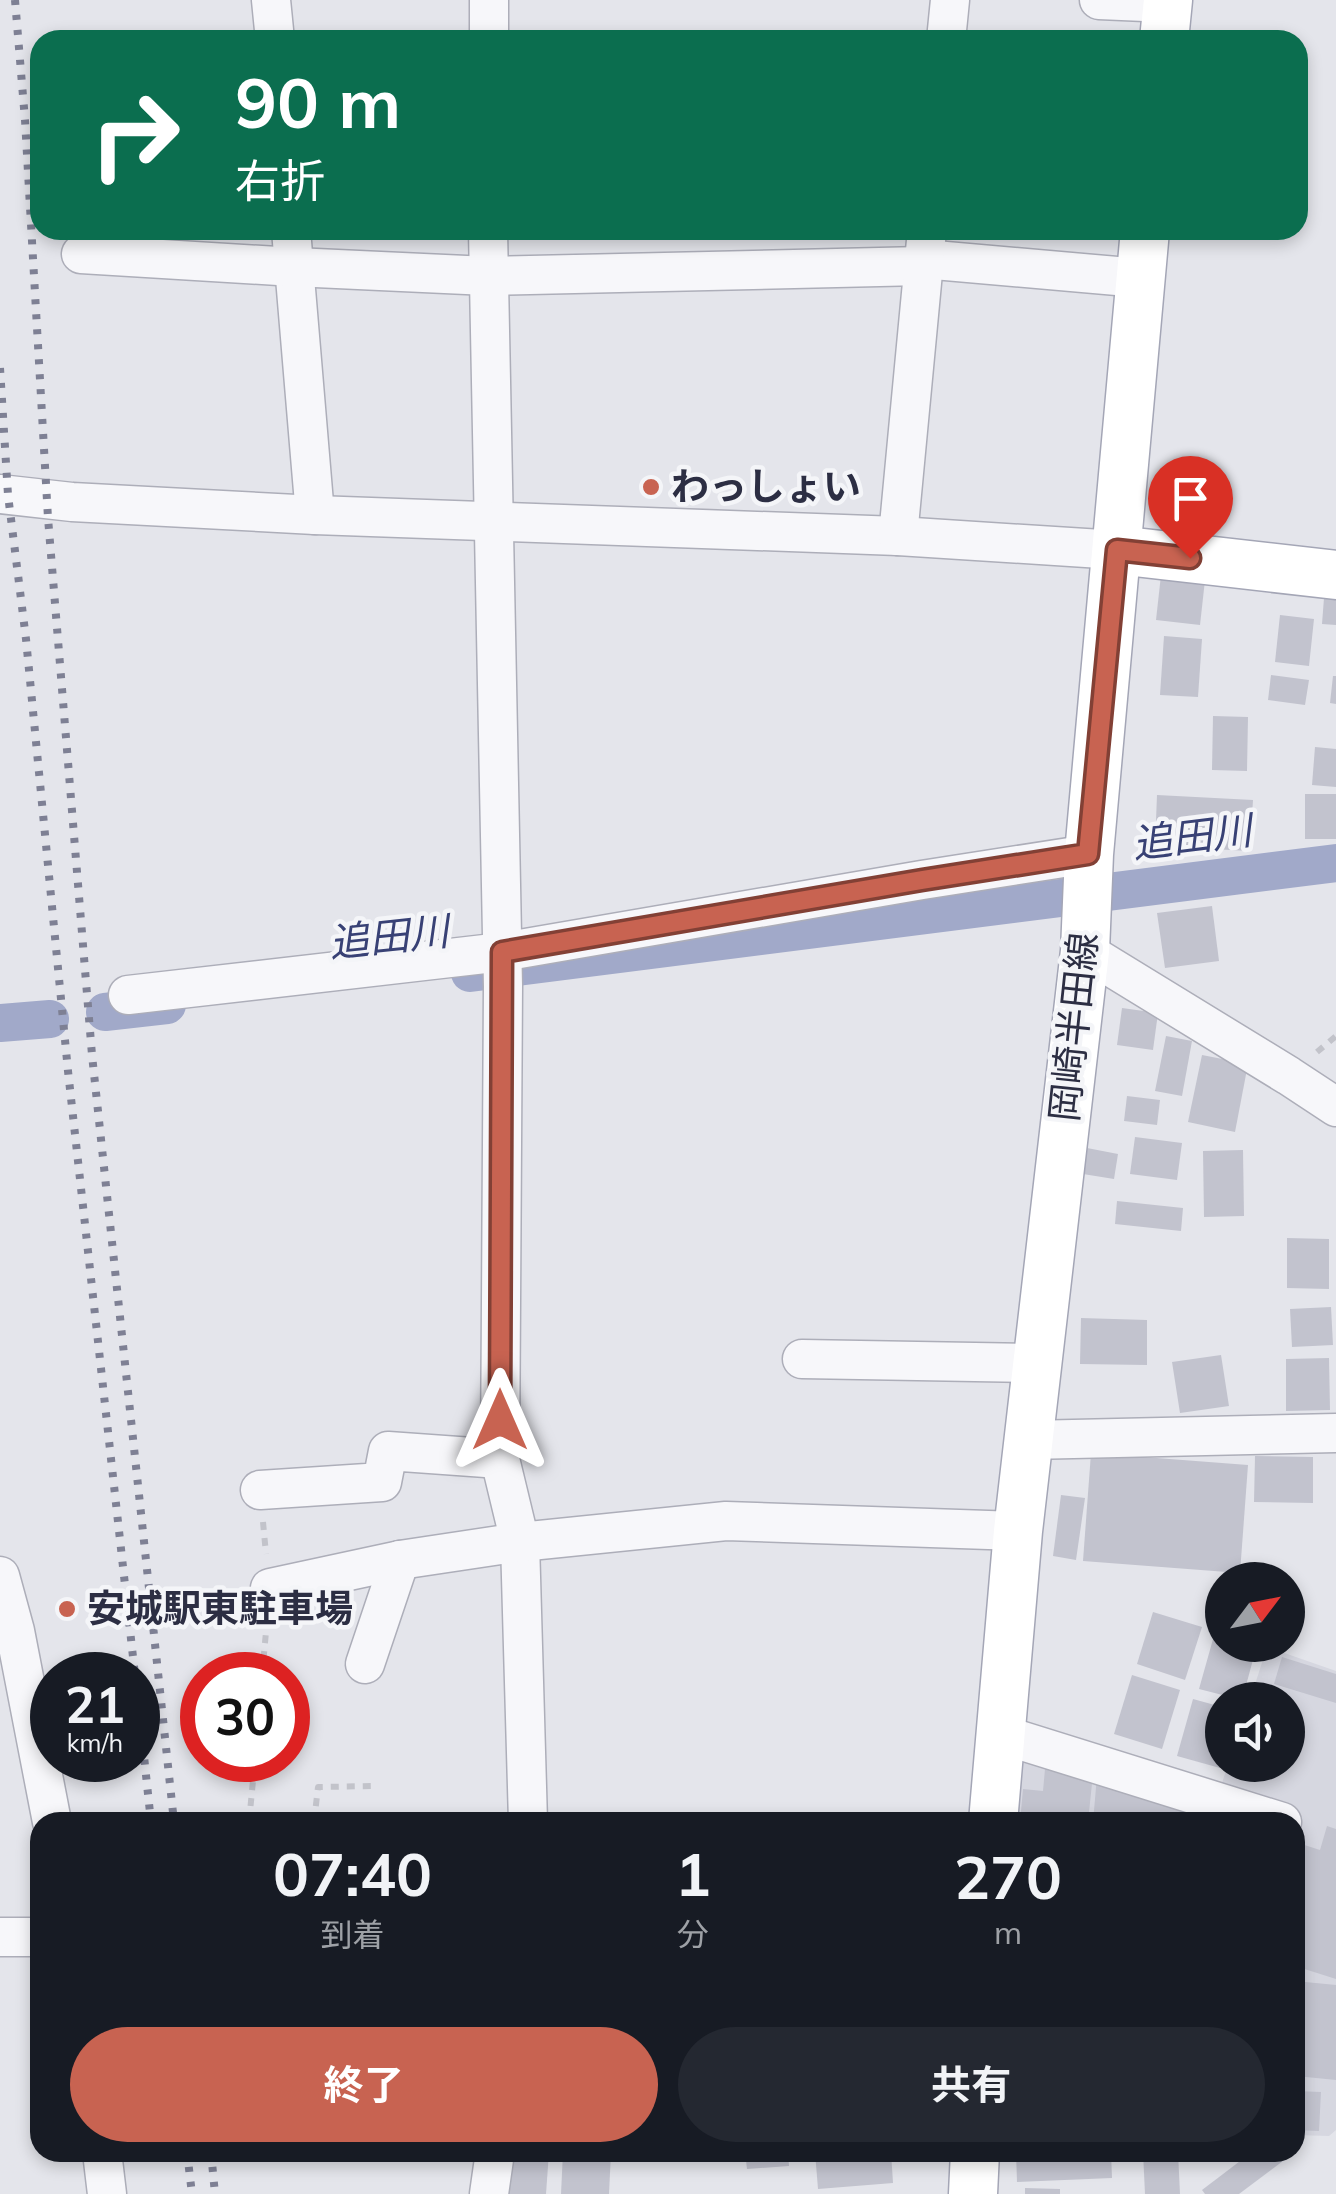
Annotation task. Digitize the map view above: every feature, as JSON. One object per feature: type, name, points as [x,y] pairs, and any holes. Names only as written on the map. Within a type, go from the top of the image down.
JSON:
[{"type":"main road","name":"岡崎半田線","points":[[994,1812],[1018,1531],[1084,950],[1088,854],[1144,240]]},
{"type":"main road","points":[[1117,550],[1336,575]]},
{"type":"main road","points":[[973,2194],[975,2162]]},
{"type":"street","points":[[271,0],[274,30]]},
{"type":"street","points":[[489,0],[489,30]]},
{"type":"street","points":[[947,30],[950,0]]},
{"type":"street","points":[[1099,0],[1167,14]]},
{"type":"street","points":[[488,240],[502,965],[500,1459],[520,1542],[528,1812]]},
{"type":"street","points":[[293,249],[315,515]]},
{"type":"street","points":[[81,254],[293,249],[488,276],[924,252],[1140,278]]},
{"type":"street","points":[[898,536],[924,252]]},
{"type":"street","points":[[0,494],[72,502],[315,515],[898,536],[1117,550]]},
{"type":"street","points":[[128,995],[502,965],[922,880],[1088,854]]},
{"type":"street","points":[[1084,950],[1336,1107]]},
{"type":"street","points":[[802,1359],[1037,1363]]},
{"type":"street","points":[[1029,1440],[1336,1432]]},
{"type":"street","points":[[260,1490],[382,1482],[388,1451],[500,1459]]},
{"type":"street","points":[[270,1588],[400,1560],[520,1542],[726,1521],[1018,1531]]},
{"type":"street","points":[[365,1664],[400,1560]]},
{"type":"street","points":[[0,1576],[15,1631],[50,1812]]},
{"type":"street","points":[[1000,1734],[1249,1812]]},
{"type":"street","points":[[0,1937],[30,1937]]},
{"type":"street","points":[[103,2162],[107,2194]]},
{"type":"street","points":[[489,2194],[494,2162]]},
{"type":"path","points":[[251,1812],[253,1782]]},
{"type":"path","points":[[315,1812],[318,1786],[375,1786]]},
{"type":"shaded area","points":[[1305,1660],[1336,1671],[1336,2130],[1329,2136],[1305,2135],[1305,1812],[1017,1812],[1025,1731],[1205,1779],[1205,1782],[1305,1782],[1305,1682],[1256,1682],[1262,1662]]},
{"type":"building","points":[[1162,566],[1206,571],[1200,625],[1156,620]]},
{"type":"building","points":[[1325,585],[1336,586],[1336,625],[1322,624]]},
{"type":"building","points":[[1280,615],[1314,619],[1309,666],[1275,662]]},
{"type":"building","points":[[1164,636],[1202,639],[1198,697],[1160,695]]},
{"type":"building","points":[[1271,675],[1309,680],[1305,705],[1268,700]]},
{"type":"building","points":[[1336,676],[1336,704],[1330,703]]},
{"type":"building","points":[[1213,716],[1248,717],[1247,771],[1212,770]]},
{"type":"building","points":[[1315,747],[1336,749],[1336,787],[1312,785]]},
{"type":"building","points":[[1305,794],[1336,794],[1336,839],[1305,839]]},
{"type":"building","points":[[1157,795],[1253,800],[1250,851],[1155,846]]},
{"type":"building","points":[[1212,906],[1219,961],[1165,968],[1157,913]]},
{"type":"building","points":[[1122,1008],[1158,1013],[1153,1050],[1117,1045]]},
{"type":"building","points":[[1166,1036],[1192,1041],[1182,1096],[1155,1091]]},
{"type":"building","points":[[1202,1055],[1248,1064],[1235,1132],[1188,1122]]},
{"type":"building","points":[[1127,1096],[1160,1100],[1157,1125],[1124,1121]]},
{"type":"building","points":[[1135,1137],[1182,1143],[1177,1180],[1130,1174]]},
{"type":"building","points":[[1087,1148],[1118,1154],[1114,1179],[1083,1174]]},
{"type":"building","points":[[1243,1150],[1244,1216],[1204,1217],[1203,1151]]},
{"type":"building","points":[[1117,1201],[1183,1208],[1181,1231],[1115,1224]]},
{"type":"building","points":[[1287,1238],[1329,1239],[1329,1289],[1287,1288]]},
{"type":"building","points":[[1331,1307],[1333,1345],[1292,1347],[1290,1309]]},
{"type":"building","points":[[1081,1318],[1147,1320],[1147,1365],[1080,1364]]},
{"type":"building","points":[[1221,1355],[1229,1406],[1180,1413],[1172,1362]]},
{"type":"building","points":[[1329,1358],[1330,1410],[1286,1411],[1286,1359]]},
{"type":"building","points":[[1091,1453],[1248,1465],[1241,1562],[1205,1562],[1205,1570],[1083,1561]]},
{"type":"building","points":[[1255,1456],[1313,1457],[1313,1503],[1254,1502]]},
{"type":"building","points":[[1061,1495],[1085,1498],[1076,1560],[1053,1556]]},
{"type":"building","points":[[1153,1612],[1202,1627],[1185,1680],[1137,1664]]},
{"type":"building","points":[[1207,1662],[1252,1662],[1247,1682],[1205,1682],[1205,1691],[1199,1689]]},
{"type":"building","points":[[1281,1662],[1298,1662],[1336,1674],[1336,1703],[1305,1694],[1305,1682],[1275,1682]]},
{"type":"building","points":[[1132,1675],[1180,1690],[1162,1749],[1114,1734]]},
{"type":"building","points":[[1193,1699],[1205,1702],[1205,1764],[1177,1756]]},
{"type":"building","points":[[1045,1769],[1093,1774],[1089,1812],[1021,1812],[1023,1789],[1043,1791]]},
{"type":"building","points":[[1097,1776],[1204,1812],[1094,1812]]},
{"type":"building","points":[[1327,1826],[1336,1829],[1336,1979],[1305,1969],[1305,1845],[1320,1850]]},
{"type":"building","points":[[1305,1982],[1336,1985],[1336,2080],[1305,2077]]},
{"type":"building","points":[[1305,2091],[1321,2092],[1319,2131],[1305,2130]]},
{"type":"building","points":[[507,2162],[548,2162],[546,2194],[505,2194]]},
{"type":"building","points":[[563,2162],[611,2162],[609,2194],[561,2194]]},
{"type":"building","points":[[746,2162],[789,2162],[789,2166],[747,2169]]},
{"type":"building","points":[[816,2162],[892,2162],[893,2183],[818,2189]]},
{"type":"building","points":[[1016,2162],[1111,2162],[1112,2178],[1017,2182]]},
{"type":"building","points":[[1143,2162],[1178,2162],[1180,2194],[1145,2194]]},
{"type":"building","points":[[1239,2162],[1282,2162],[1239,2194],[1205,2194],[1202,2190]]},
{"type":"building","points":[[1025,2188],[1060,2189],[1060,2194],[1025,2194]]},
{"type":"waterway","name":"追田川","points":[[470,973],[1336,863]]},
{"type":"waterway","name":"追田川","points":[[105,1012],[167,1005]]},
{"type":"waterway","name":"追田川","points":[[0,1023],[50,1019]]},
{"type":"railway","points":[[15,0],[30,207]]},
{"type":"railway","points":[[32,240],[48,518],[92,1055],[173,1812]]},
{"type":"railway","points":[[0,368],[8,495],[132,1652]]},
{"type":"railway","points":[[147,1782],[150,1812]]},
{"type":"railway","points":[[188,2162],[192,2194]]},
{"type":"railway","points":[[212,2162],[215,2194]]},
{"type":"place","name":"わっしょい","points":[[651,487]]},
{"type":"place","name":"安城駅東駐車場","points":[[67,1609]]},
{"type":"route","points":[[500,1420],[502,952],[1088,854],[1117,550],[1190,558]]}]
